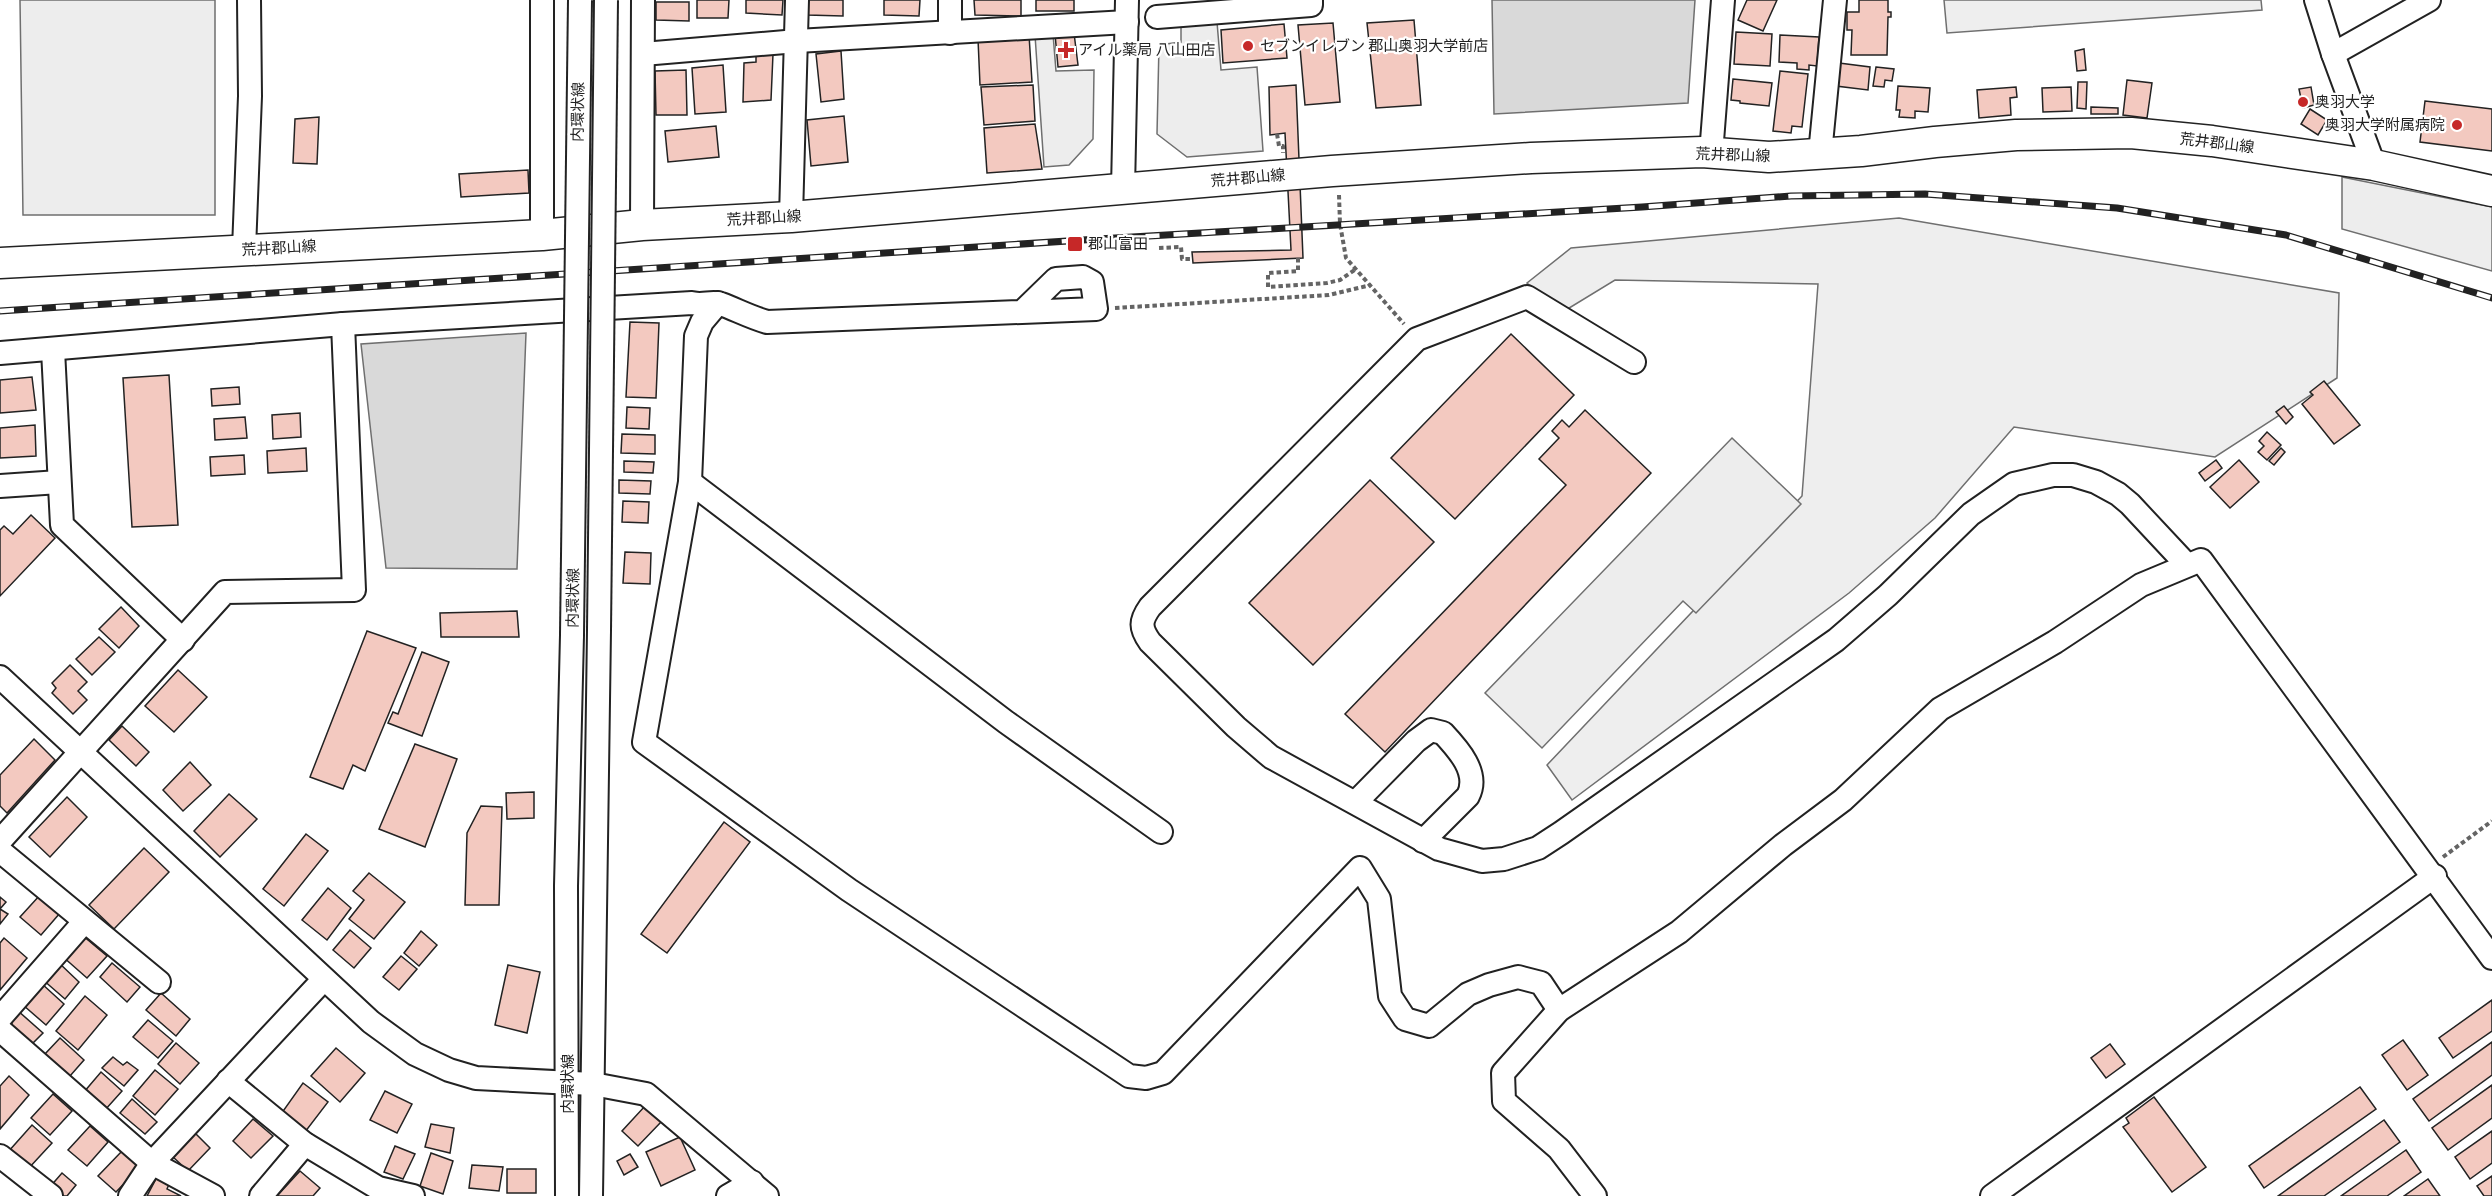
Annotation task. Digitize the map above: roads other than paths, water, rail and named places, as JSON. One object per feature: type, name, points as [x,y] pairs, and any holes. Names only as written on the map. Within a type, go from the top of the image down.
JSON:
[{"type":"main road","name":"荒井郡山線","points":[[0,263],[542,235],[642,225],[791,217],[1332,171],[1532,158],[1711,154],[1769,157],[2016,135],[2131,134],[2212,141],[2374,165],[2492,191]]},
{"type":"street","points":[[244,249],[250,96],[249,0]]},
{"type":"street","points":[[542,0],[542,235]]},
{"type":"street","name":"内環状線","points":[[567,1196],[566,886],[572,635],[580,0]]},
{"type":"street","name":"内環状線","points":[[591,1196],[606,0]]},
{"type":"street","points":[[642,225],[643,0]]},
{"type":"street","points":[[791,217],[797,0]]},
{"type":"street","points":[[950,0],[950,33]]},
{"type":"street","points":[[1157,17],[1311,5],[1311,0]]},
{"type":"street","points":[[1711,154],[1723,0]]},
{"type":"street","points":[[1820,154],[1835,0]]},
{"type":"street","points":[[2316,0],[2333,54],[2374,165]]},
{"type":"street","points":[[2333,54],[2429,0]]},
{"type":"street","points":[[642,54],[797,41],[950,33],[1127,11],[1123,189]]},
{"type":"street","points":[[0,353],[343,324],[652,304],[718,303],[740,314],[767,322],[1022,312],[1096,309],[1092,282],[1083,277],[1056,279],[1022,312]]},
{"type":"street","points":[[1634,362],[1527,297],[1417,339],[1150,607],[1141,622],[1142,630],[1149,642],[1257,747],[1271,757],[1439,849],[1482,861],[1520,856],[1538,848],[1588,816],[1836,640],[1888,595],[1971,514],[2014,484],[2073,475],[2118,494],[2194,562],[2431,872],[2492,958]]},
{"type":"street","points":[[718,303],[702,322],[696,336],[690,482],[644,742],[868,903],[1129,1076],[1146,1078],[1163,1073],[1360,868],[1379,898],[1390,996],[1405,1019],[1429,1026],[1468,994],[1518,977],[1541,983],[1559,1010]]},
{"type":"street","points":[[0,841],[82,753],[225,592],[354,590],[343,324]]},
{"type":"street","points":[[53,350],[62,525],[183,640]]},
{"type":"street","points":[[0,486],[59,482]]},
{"type":"street","points":[[690,482],[1006,722],[1161,832]]},
{"type":"street","points":[[1595,1196],[1559,1149],[1504,1101],[1503,1073],[1559,1010],[1695,919],[1783,845],[1843,801],[1940,709],[2055,642],[2141,585],[2194,562]]},
{"type":"street","points":[[0,677],[324,979],[380,1028],[416,1054],[449,1070],[476,1078],[593,1084],[646,1094],[760,1189]]},
{"type":"street","points":[[1356,802],[1416,741],[1431,730],[1443,733],[1466,763],[1473,780],[1472,789],[1468,796],[1423,841]]},
{"type":"street","points":[[0,851],[159,982]]},
{"type":"street","points":[[1992,1196],[2431,872]]},
{"type":"street","points":[[0,1018],[84,922]]},
{"type":"street","points":[[130,1196],[152,1163],[324,979]]},
{"type":"street","points":[[0,1030],[152,1163],[213,1196]]},
{"type":"street","points":[[228,1082],[305,1144],[378,1192],[413,1196]]},
{"type":"street","points":[[261,1196],[305,1144]]},
{"type":"street","points":[[0,1156],[51,1196]]},
{"type":"street","points":[[728,1196],[760,1189]]},
{"type":"railway","points":[[0,311],[1791,196],[1925,194],[2117,208],[2286,235],[2492,298]]},
{"type":"place","name":"セブンイレブン 郡山奥羽大学前店","points":[[1248,46]]},
{"type":"place","name":"アイル薬局 八山田店","points":[[1066,50]]},
{"type":"place","name":"奥羽大学","points":[[2303,102]]},
{"type":"place","name":"奥羽大学附属病院","points":[[2457,125]]},
{"type":"place","name":"郡山富田","points":[[1075,244]]}]
